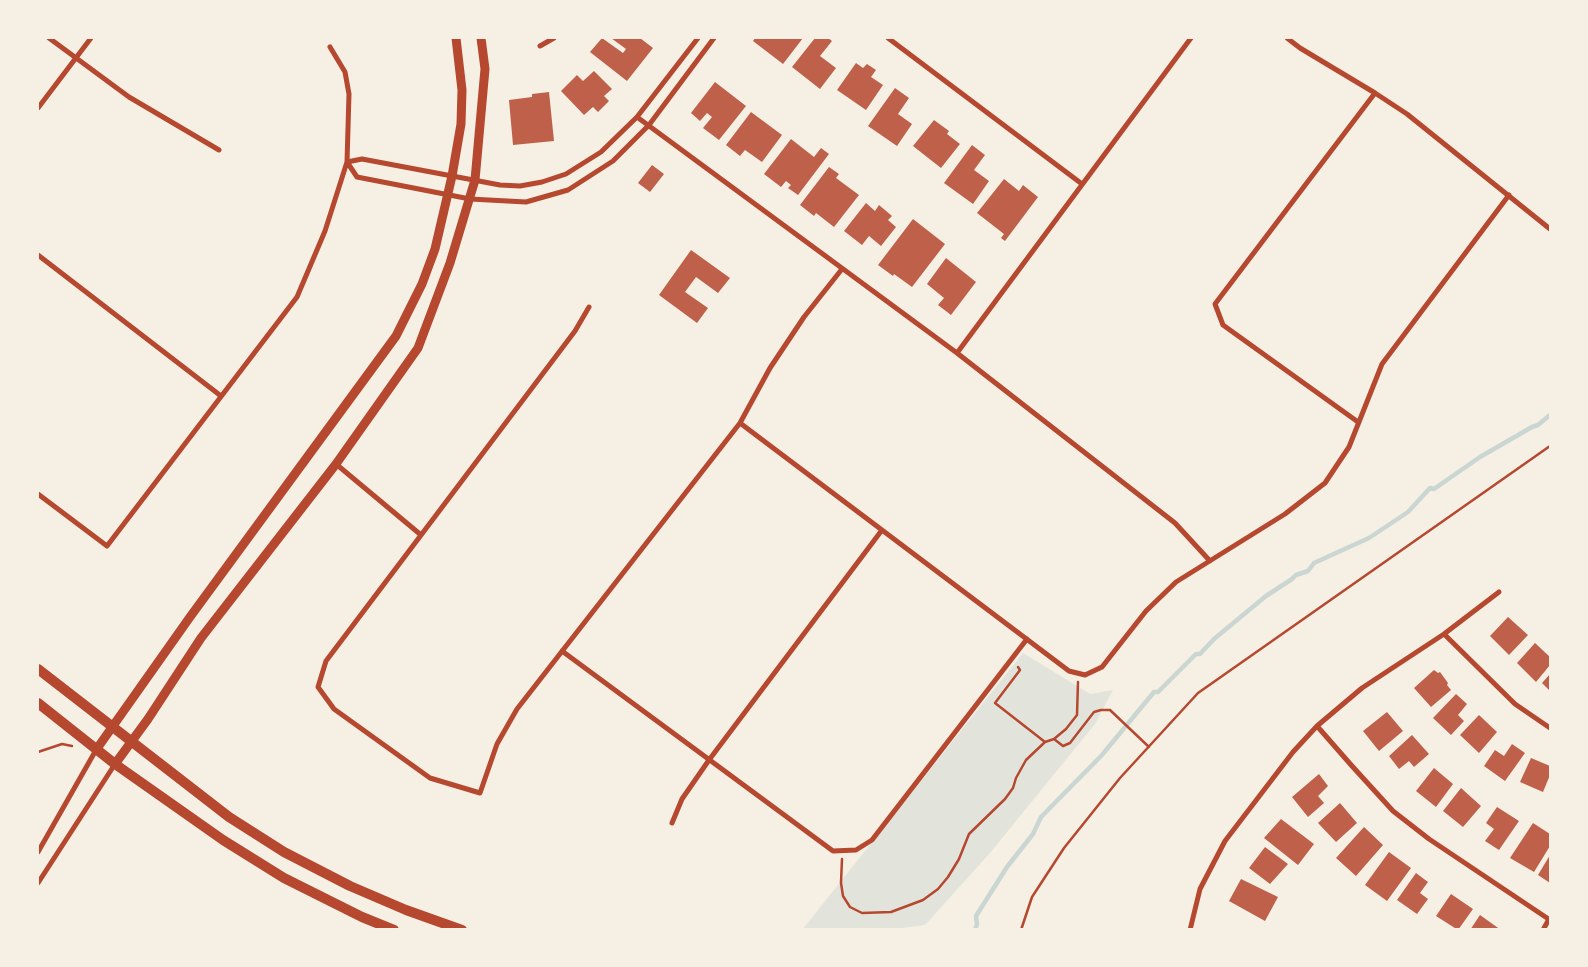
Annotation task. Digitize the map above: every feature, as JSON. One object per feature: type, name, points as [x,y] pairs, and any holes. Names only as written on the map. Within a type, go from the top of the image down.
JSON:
[{"type":"main road","points":[[38,669],[229,817],[284,852],[350,886],[406,910],[462,930]]},
{"type":"main road","points":[[38,703],[96,750],[223,840],[284,878],[362,917],[394,930]]},
{"type":"street","points":[[49,38],[129,97],[219,150]]},
{"type":"street","points":[[38,108],[91,38]]},
{"type":"street","points":[[38,852],[96,750],[190,617],[396,336],[422,284],[435,249],[452,176],[461,124],[462,90],[456,38]]},
{"type":"street","points":[[38,883],[115,764],[148,719],[201,638],[336,464],[418,348],[450,263],[475,180],[485,69],[481,38]]},
{"type":"street","points":[[540,46],[554,38]]},
{"type":"street","points":[[347,162],[362,159],[500,185],[520,186],[542,182],[566,174],[601,152],[637,117],[698,38]]},
{"type":"street","points":[[347,162],[358,177],[470,199],[526,202],[568,190],[613,161],[649,125],[714,38]]},
{"type":"street","points":[[888,38],[1082,184]]},
{"type":"street","points":[[957,353],[1191,38]]},
{"type":"street","points":[[1287,38],[1407,114],[1550,229]]},
{"type":"street","points":[[38,494],[107,546],[297,297],[326,231],[347,162],[349,94],[345,72],[330,47]]},
{"type":"street","points":[[1358,422],[1223,325],[1215,304],[1375,93]]},
{"type":"street","points":[[637,117],[957,353],[1176,523],[1210,561]]},
{"type":"street","points":[[740,423],[1068,671],[1085,675],[1102,667],[1146,611],[1176,582],[1285,514],[1325,483],[1349,447],[1382,364],[1509,195]]},
{"type":"street","points":[[38,255],[221,396]]},
{"type":"street","points":[[589,307],[575,331],[326,661],[318,687],[334,709],[430,778],[480,793],[496,744],[517,709],[740,423],[770,368],[804,317],[842,269]]},
{"type":"street","points":[[336,464],[421,535]]},
{"type":"street","points":[[672,823],[682,799],[709,760],[882,530]]},
{"type":"street","points":[[1190,930],[1200,889],[1225,840],[1293,752],[1317,726],[1362,688],[1444,634],[1499,592]]},
{"type":"street","points":[[1444,634],[1516,704],[1550,728]]},
{"type":"street","points":[[562,651],[833,851],[843,851],[856,850],[872,840],[1027,640]]},
{"type":"street","points":[[1317,726],[1393,811],[1429,839],[1550,920],[1542,930]]},
{"type":"path","points":[[1021,930],[1032,897],[1064,848],[1120,778],[1198,693],[1550,446]]},
{"type":"path","points":[[1012,659],[1020,670],[995,703],[1045,742]]},
{"type":"path","points":[[843,851],[841,883],[843,896],[850,907],[862,913],[891,912],[923,900],[938,889],[948,877],[969,834],[1005,799],[1013,788],[1026,760],[1045,742],[1054,739],[1077,715],[1077,673]]},
{"type":"path","points":[[1054,739],[1063,746],[1070,742],[1094,712],[1110,710],[1149,747]]},
{"type":"path","points":[[38,752],[62,744],[96,750]]},
{"type":"shaded area","points":[[1023,653],[1090,694],[1113,690],[1095,724],[990,853],[925,925],[888,930],[802,930]]},
{"type":"building","points":[[602,38],[623,53],[626,49],[611,38],[640,38],[653,48],[627,81],[590,52]]},
{"type":"building","points":[[755,38],[803,38],[783,64],[753,41]]},
{"type":"building","points":[[815,38],[828,38],[832,41],[820,56],[836,68],[820,89],[792,67]]},
{"type":"building","points":[[856,63],[863,68],[867,64],[876,70],[871,77],[883,85],[866,110],[837,90]]},
{"type":"building","points":[[594,71],[612,89],[604,96],[609,101],[598,112],[593,107],[584,115],[561,91],[577,75],[583,81]]},
{"type":"building","points":[[715,82],[746,106],[719,140],[703,128],[712,117],[707,113],[700,121],[691,113]]},
{"type":"building","points":[[895,88],[909,98],[898,114],[912,124],[897,146],[868,126]]},
{"type":"building","points":[[549,92],[554,141],[513,145],[509,100],[532,97],[532,94]]},
{"type":"building","points":[[751,112],[782,135],[762,162],[745,150],[740,156],[726,145]]},
{"type":"building","points":[[934,120],[949,131],[947,134],[960,144],[941,168],[913,146]]},
{"type":"building","points":[[791,139],[814,157],[821,148],[829,154],[798,195],[788,188],[791,185],[786,181],[781,187],[764,174]]},
{"type":"building","points":[[972,145],[985,155],[974,170],[989,181],[973,204],[944,183]]},
{"type":"building","points":[[652,165],[664,174],[650,192],[638,183]]},
{"type":"building","points":[[829,167],[839,174],[836,178],[859,195],[834,227],[816,213],[814,216],[800,205]]},
{"type":"building","points":[[1004,179],[1019,191],[1023,185],[1038,197],[1005,241],[1001,238],[1004,234],[977,213]]},
{"type":"building","points":[[866,203],[875,211],[879,205],[892,216],[888,220],[896,227],[881,246],[869,236],[862,245],[844,231]]},
{"type":"building","points":[[913,219],[945,244],[912,287],[878,265]]},
{"type":"building","points":[[691,250],[730,278],[718,293],[696,277],[685,292],[708,308],[697,323],[659,295]]},
{"type":"building","points":[[946,258],[976,282],[951,315],[938,305],[944,298],[927,284]]},
{"type":"building","points":[[1508,617],[1528,635],[1509,655],[1490,636]]},
{"type":"building","points":[[1535,643],[1550,657],[1550,665],[1536,682],[1517,663]]},
{"type":"building","points":[[1434,670],[1438,673],[1440,672],[1451,690],[1431,707],[1414,688]]},
{"type":"building","points":[[1550,674],[1550,691],[1542,683]]},
{"type":"building","points":[[1456,694],[1467,704],[1458,715],[1464,721],[1451,735],[1433,718]]},
{"type":"building","points":[[1387,712],[1403,731],[1379,751],[1363,731]]},
{"type":"building","points":[[1479,715],[1497,732],[1479,753],[1460,735]]},
{"type":"building","points":[[1412,735],[1429,754],[1414,767],[1409,761],[1399,769],[1389,756]]},
{"type":"building","points":[[1512,744],[1525,753],[1505,781],[1484,766],[1495,750],[1504,756]]},
{"type":"building","points":[[1531,758],[1550,766],[1550,775],[1543,792],[1520,782]]},
{"type":"building","points":[[1434,768],[1453,784],[1436,807],[1416,791]]},
{"type":"building","points":[[1319,774],[1328,786],[1318,796],[1324,803],[1308,817],[1292,797]]},
{"type":"building","points":[[1461,788],[1481,806],[1463,827],[1443,811]]},
{"type":"building","points":[[1340,803],[1357,823],[1336,842],[1318,823]]},
{"type":"building","points":[[1497,807],[1519,821],[1499,850],[1485,841],[1494,829],[1486,823]]},
{"type":"building","points":[[1281,819],[1314,844],[1298,865],[1264,838]]},
{"type":"building","points":[[1533,823],[1550,834],[1550,846],[1534,872],[1510,858]]},
{"type":"building","points":[[1364,827],[1383,845],[1356,876],[1336,858]]},
{"type":"building","points":[[1265,847],[1288,864],[1270,884],[1249,868]]},
{"type":"building","points":[[1389,852],[1411,868],[1387,901],[1365,885]]},
{"type":"building","points":[[1550,855],[1550,883],[1538,875]]},
{"type":"building","points":[[1416,873],[1428,882],[1420,893],[1428,899],[1417,914],[1397,900]]},
{"type":"building","points":[[1241,879],[1278,897],[1265,921],[1229,901]]},
{"type":"building","points":[[1451,894],[1473,909],[1458,930],[1436,916]]},
{"type":"building","points":[[1480,915],[1501,930],[1470,930]]},
{"type":"waterway","points":[[975,930],[977,924],[976,916],[1007,867],[1033,834],[1041,817],[1102,755],[1154,692],[1158,692],[1196,654],[1200,654],[1214,639],[1266,596],[1296,575],[1308,571],[1314,563],[1369,538],[1408,512],[1430,488],[1434,489],[1480,457],[1538,425],[1550,415]]}]
